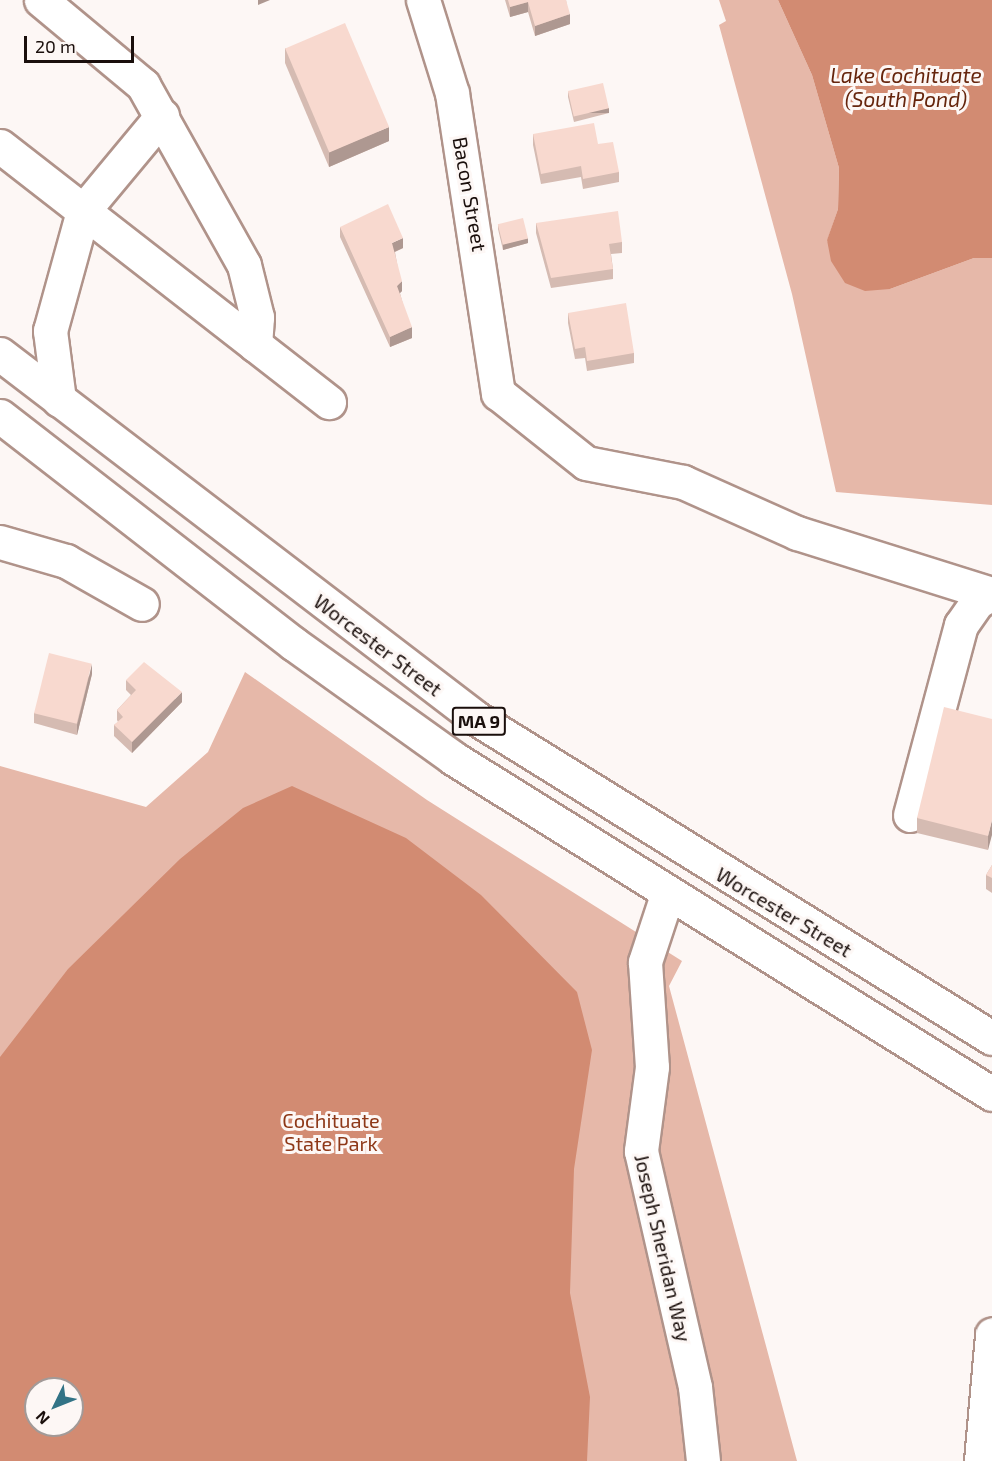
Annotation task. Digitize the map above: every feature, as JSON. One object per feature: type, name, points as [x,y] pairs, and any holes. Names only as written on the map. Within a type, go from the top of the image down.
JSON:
[{"type":"main road","points":[[42,0],[127,66],[162,116],[244,265],[257,317],[255,345]]},
{"type":"main road","name":"Bacon Street","points":[[423,0],[452,93],[498,393],[586,462],[690,484],[796,533],[992,594]]},
{"type":"main road","points":[[59,400],[50,331],[83,211],[162,116]]},
{"type":"main road","points":[[0,146],[329,402]]},
{"type":"main road","name":"Worcester Street","points":[[0,354],[476,718],[992,1038]]},
{"type":"main road","name":"MA 9","points":[[0,416],[390,714],[667,895],[992,1094]]},
{"type":"main road","points":[[0,542],[66,561],[142,604]]},
{"type":"main road","points":[[910,815],[961,625],[977,602],[992,594]]},
{"type":"main road","name":"Joseph Sheridan Way","points":[[667,895],[645,963],[652,1067],[640,1151],[695,1387],[703,1461]]},
{"type":"main road","points":[[981,1461],[992,1334]]},
{"type":"green space","points":[[719,0],[778,0],[812,75],[839,168],[838,209],[827,241],[890,289],[974,258],[992,258],[992,505],[836,492],[792,294],[719,25],[726,21]]},
{"type":"green space","name":"Cochituate State Park","points":[[245,672],[427,800],[682,961],[669,986],[797,1461],[0,1461],[0,766],[146,807],[208,752]]},
{"type":"water","name":"Lake Cochituate (South Pond)","points":[[778,0],[992,0],[992,258],[974,258],[890,289],[865,291],[845,283],[831,261],[827,240],[838,209],[839,168],[812,75]]},
{"type":"water","name":"Cochituate State Park","points":[[292,786],[406,838],[481,895],[577,992],[592,1050],[574,1169],[570,1293],[590,1397],[587,1461],[0,1461],[0,1057],[68,969],[180,859],[243,808]]},
{"type":"building","points":[[508,0],[566,0],[570,14],[535,26],[528,2],[510,7]]},
{"type":"building","points":[[345,23],[389,127],[329,152],[285,48]]},
{"type":"building","points":[[603,83],[609,108],[574,116],[568,91]]},
{"type":"building","points":[[594,123],[598,144],[613,142],[619,172],[583,179],[581,166],[541,174],[533,134]]},
{"type":"building","points":[[388,204],[403,238],[392,243],[402,281],[397,286],[412,327],[390,337],[340,227]]},
{"type":"building","points":[[618,211],[622,242],[609,244],[613,269],[551,278],[536,223]]},
{"type":"building","points":[[523,218],[528,238],[503,245],[498,224]]},
{"type":"building","points":[[626,303],[634,353],[587,361],[585,347],[575,349],[568,313]]},
{"type":"building","points":[[49,653],[92,664],[77,724],[34,713]]},
{"type":"building","points":[[144,662],[182,692],[132,742],[114,725],[123,717],[117,710],[136,690],[126,680]]},
{"type":"building","points":[[944,707],[992,719],[992,820],[988,836],[917,818]]},
{"type":"building","points":[[992,865],[992,878],[986,875]]}]
